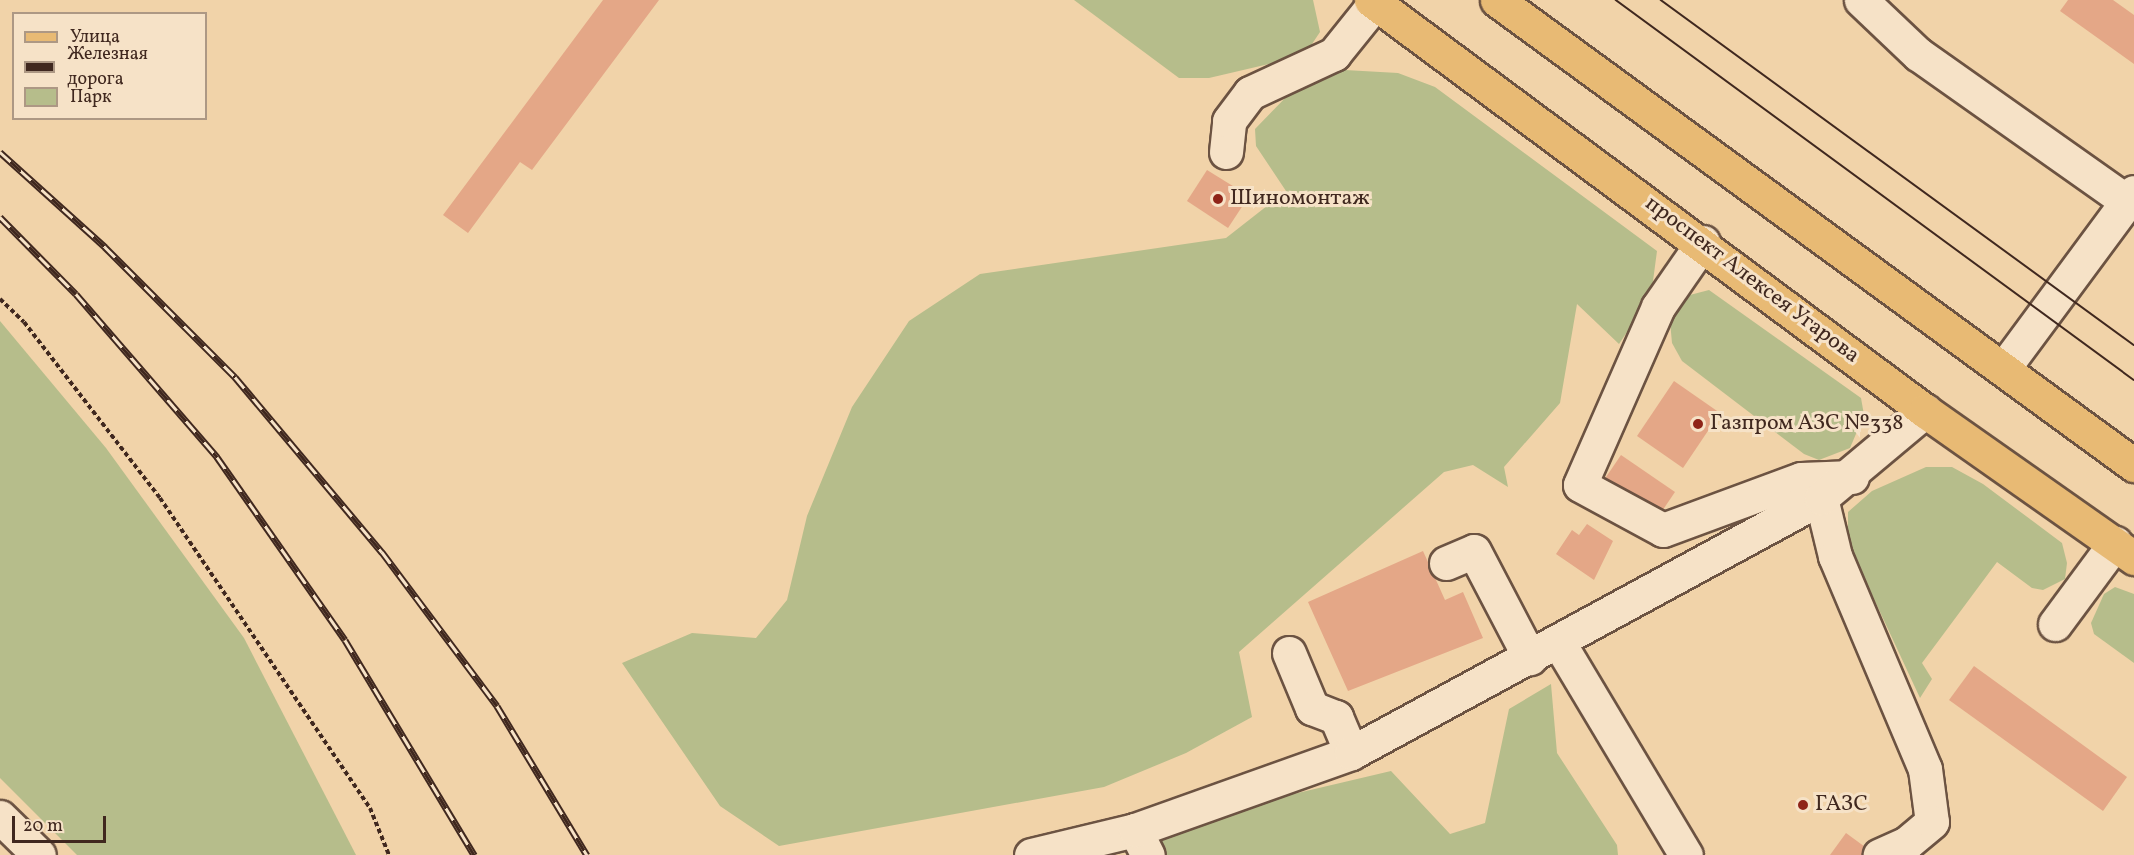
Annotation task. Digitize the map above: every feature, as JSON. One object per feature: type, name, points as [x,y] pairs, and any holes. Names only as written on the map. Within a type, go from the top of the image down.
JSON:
[{"type":"main road","points":[[1497,0],[2134,465]]},
{"type":"main road","name":"проспект Алексея Угарова","points":[[1373,2],[1703,242],[1925,411],[2124,550]]},
{"type":"street","points":[[1861,0],[1918,54],[2131,197],[2003,369]]},
{"type":"street","points":[[1226,152],[1229,121],[1250,93],[1334,54],[1373,2]]},
{"type":"street","points":[[1703,242],[1658,307],[1580,485],[1663,530],[1801,479],[1852,477]]},
{"type":"street","points":[[1032,855],[1142,842],[1351,753],[1559,643],[1821,498],[1852,477],[1925,411]]},
{"type":"street","points":[[1821,498],[1835,556],[1925,769],[1932,822],[1907,843],[1880,855]]},
{"type":"street","points":[[2055,624],[2124,550]]},
{"type":"street","points":[[1446,563],[1474,551],[1530,658]]},
{"type":"street","points":[[1559,643],[1686,855]]},
{"type":"street","points":[[1289,653],[1312,708],[1336,717],[1351,753]]},
{"type":"street","points":[[0,817],[39,855]]},
{"type":"path","points":[[0,299],[24,322],[160,498],[370,808],[389,855]]},
{"type":"green space","points":[[1074,0],[1313,0],[1320,32],[1310,47],[1282,61],[1209,78],[1179,78]]},
{"type":"green space","points":[[1345,70],[1398,73],[1435,87],[1657,251],[1651,296],[1619,344],[1577,304],[1560,403],[1504,467],[1508,487],[1473,465],[1444,472],[1239,652],[1252,717],[1186,753],[1104,787],[779,846],[720,806],[622,663],[692,633],[756,638],[787,600],[807,516],[852,407],[909,321],[980,274],[1226,238],[1286,191],[1256,146],[1255,129],[1294,89]]},
{"type":"green space","points":[[1709,290],[1861,398],[1864,415],[1850,448],[1819,460],[1804,454],[1682,361],[1672,343],[1670,321],[1686,296]]},
{"type":"green space","points":[[0,321],[106,448],[244,638],[356,855],[77,855],[0,778]]},
{"type":"green space","points":[[1926,467],[1952,467],[1983,484],[2062,543],[2067,563],[2065,579],[2043,590],[2032,588],[1997,562],[1922,663],[1932,679],[1920,698],[1848,543],[1848,512],[1872,491]]},
{"type":"green space","points":[[2115,587],[2134,594],[2134,663],[2094,634],[2091,623],[2104,594]]},
{"type":"green space","points":[[1551,684],[1557,753],[1617,845],[1618,855],[1163,855],[1154,840],[1285,796],[1391,771],[1450,834],[1485,823],[1509,709]]},
{"type":"building","points":[[603,0],[659,0],[532,170],[520,162],[468,233],[443,215]]},
{"type":"building","points":[[2068,0],[2113,0],[2134,15],[2134,64],[2060,11]]},
{"type":"building","name":"Шиномонтаж","points":[[1207,170],[1249,196],[1228,228],[1187,201]]},
{"type":"building","points":[[1674,381],[1720,413],[1683,468],[1637,436]]},
{"type":"building","points":[[1621,455],[1675,492],[1658,517],[1604,480]]},
{"type":"building","points":[[1587,524],[1613,541],[1594,580],[1556,554],[1572,530],[1579,535]]},
{"type":"building","points":[[1423,551],[1445,600],[1463,592],[1483,638],[1348,691],[1308,602]]},
{"type":"building","points":[[1974,666],[2127,777],[2103,811],[1949,700]]},
{"type":"building","points":[[1846,833],[1876,855],[1830,855]]},
{"type":"tram line","points":[[1616,0],[2134,380]]},
{"type":"tram line","points":[[1661,0],[2134,345]]},
{"type":"railway","points":[[0,152],[105,247],[235,377],[382,552],[497,706],[587,855]]},
{"type":"railway","points":[[0,217],[76,294],[217,457],[345,640],[474,855]]},
{"type":"place","name":"Шиномонтаж","points":[[1218,199]]},
{"type":"place","name":"Газпром АЗС №338","points":[[1698,424]]},
{"type":"place","name":"ГАЗС","points":[[1803,805]]}]
